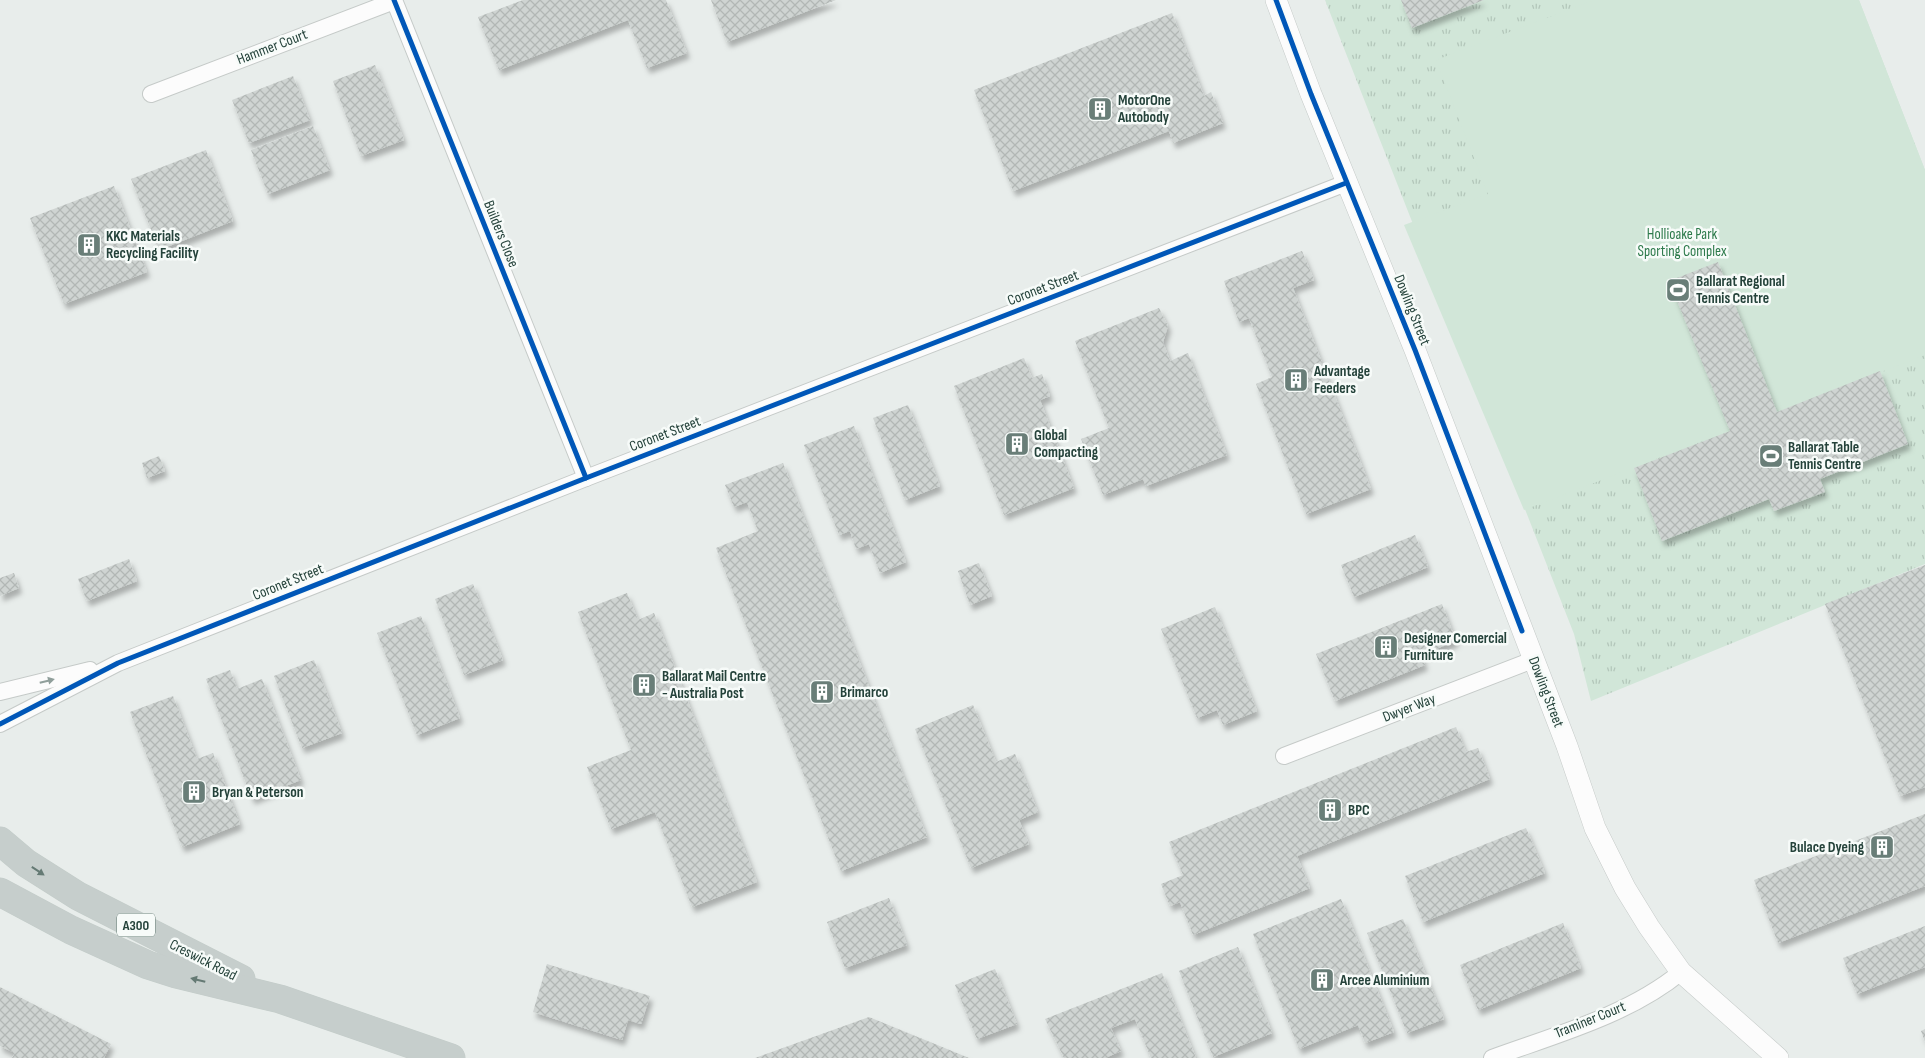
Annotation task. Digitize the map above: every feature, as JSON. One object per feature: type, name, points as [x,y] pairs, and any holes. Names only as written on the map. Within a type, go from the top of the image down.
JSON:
[{"type":"highway","name":"Creswick Road","points":[[0,841],[26,863],[78,896],[280,999]]},
{"type":"highway","name":"Creswick Road","points":[[0,892],[71,930],[148,965],[183,976],[280,999],[451,1058]]},
{"type":"street","name":"Hammer Court","points":[[151,94],[394,0]]},
{"type":"street","name":"Builders Close","points":[[394,0],[586,478]]},
{"type":"street","name":"Dowling Street","points":[[1276,0],[1567,746],[1594,828],[1625,888],[1649,928],[1681,972],[1778,1058]]},
{"type":"street","name":"Coronet Street","points":[[0,724],[118,663],[586,478],[1346,183]]},
{"type":"street","name":"Dwyer Way","points":[[1284,756],[1533,660]]},
{"type":"street","name":"Coronet Street","points":[[0,692],[118,663]]},
{"type":"street","name":"Traminer Court","points":[[1492,1058],[1618,1010],[1650,994],[1681,972]]},
{"type":"green space","name":"Ballarat Regional Tennis Centre","points":[[1325,0],[1859,0],[1925,170],[1925,564],[1591,701],[1574,634]]},
{"type":"green space","name":"Ballarat Regional Tennis Centre","points":[[1594,0],[1859,0],[1925,170],[1925,355],[1524,510],[1404,225],[1488,194],[1436,60]]},
{"type":"building","points":[[523,0],[666,0],[687,53],[647,68],[628,20],[499,70],[478,17]]},
{"type":"building","points":[[711,0],[836,0],[727,42]]},
{"type":"building","points":[[1401,0],[1484,0],[1412,28]]},
{"type":"building","name":"MotorOne Autobody","points":[[1172,13],[1204,96],[1211,92],[1223,123],[1173,143],[1169,131],[1013,191],[974,90]]},
{"type":"building","points":[[375,65],[404,140],[361,156],[333,81]]},
{"type":"building","points":[[293,76],[310,120],[249,143],[232,100]]},
{"type":"building","points":[[313,126],[330,170],[268,194],[251,150]]},
{"type":"building","points":[[206,150],[233,221],[159,250],[131,179]]},
{"type":"building","name":"KKC Materials Recycling Facility","points":[[114,186],[147,272],[64,304],[30,218]]},
{"type":"building","name":"Advantage Feeders","points":[[1302,251],[1314,280],[1293,288],[1371,489],[1306,514],[1256,384],[1272,377],[1249,318],[1239,322],[1224,281]]},
{"type":"building","name":"Ballarat Table Tennis Centre","points":[[1718,262],[1777,412],[1880,371],[1908,444],[1820,479],[1825,492],[1774,511],[1769,499],[1662,541],[1634,468],[1730,431],[1669,281]]},
{"type":"building","points":[[1159,308],[1168,326],[1163,342],[1170,361],[1188,353],[1227,455],[1146,486],[1143,479],[1103,495],[1081,439],[1109,428],[1075,341]]},
{"type":"building","name":"Global Compacting","points":[[1024,358],[1032,378],[1042,374],[1050,396],[1040,400],[1074,488],[1004,515],[954,386]]},
{"type":"building","points":[[908,405],[940,486],[905,500],[873,418]]},
{"type":"building","points":[[854,426],[906,562],[880,573],[869,544],[856,549],[850,531],[839,535],[804,445]]},
{"type":"building","points":[[159,456],[165,471],[147,478],[142,463]]},
{"type":"building","name":"Brimarco","points":[[783,463],[927,837],[841,871],[716,548],[758,531],[747,502],[734,507],[725,485]]},
{"type":"building","points":[[1415,535],[1428,567],[1354,597],[1341,565]]},
{"type":"building","points":[[129,559],[137,581],[87,601],[78,579]]},
{"type":"building","points":[[979,563],[992,596],[970,605],[958,571]]},
{"type":"building","points":[[1925,565],[1925,787],[1900,796],[1825,604]]},
{"type":"building","points":[[14,573],[19,588],[0,596],[0,578]]},
{"type":"building","points":[[473,584],[503,660],[464,675],[435,599]]},
{"type":"building","name":"Ballarat Mail Centre - Australia Post","points":[[627,593],[638,620],[654,613],[757,882],[692,907],[655,812],[611,829],[587,767],[631,750],[578,612]]},
{"type":"building","name":"Designer Comercial Furniture","points":[[1442,604],[1456,641],[1421,655],[1425,665],[1335,701],[1316,654]]},
{"type":"building","points":[[1215,607],[1257,711],[1223,725],[1217,710],[1197,718],[1161,629]]},
{"type":"building","points":[[421,616],[460,718],[417,735],[377,633]]},
{"type":"building","points":[[314,660],[342,733],[302,748],[274,676]]},
{"type":"building","points":[[230,670],[237,689],[262,679],[301,780],[252,799],[206,679]]},
{"type":"building","name":"Bryan & Peterson","points":[[173,696],[197,759],[213,753],[240,824],[182,847],[130,712]]},
{"type":"building","points":[[973,705],[996,762],[1015,754],[1038,812],[1019,820],[1029,844],[971,868],[915,729]]},
{"type":"building","name":"BPC","points":[[1456,727],[1466,752],[1478,748],[1490,779],[1297,856],[1310,888],[1193,935],[1180,902],[1170,906],[1161,884],[1183,875],[1169,842]]},
{"type":"building","name":"Bulace Dyeing","points":[[1925,814],[1925,886],[1778,943],[1754,880]]},
{"type":"building","points":[[1526,828],[1545,873],[1423,922],[1405,876]]},
{"type":"building","points":[[889,898],[907,945],[845,968],[827,922]]},
{"type":"building","name":"Arcee Aluminium","points":[[1341,899],[1394,1032],[1365,1043],[1358,1025],[1299,1049],[1253,934]]},
{"type":"building","points":[[1403,919],[1444,1019],[1407,1033],[1367,933]]},
{"type":"building","points":[[1563,923],[1581,968],[1478,1010],[1460,965]]},
{"type":"building","points":[[1925,926],[1925,967],[1857,994],[1843,958]]},
{"type":"building","points":[[1238,947],[1272,1033],[1213,1057],[1179,971]]},
{"type":"building","points":[[547,964],[650,996],[641,1024],[628,1020],[622,1040],[533,1012]]},
{"type":"building","points":[[995,969],[1017,1024],[977,1039],[955,985]]},
{"type":"building","points":[[1162,973],[1196,1058],[1151,1058],[1135,1019],[1111,1028],[1121,1051],[1105,1058],[1064,1058],[1045,1019]]},
{"type":"building","points":[[0,987],[111,1044],[104,1058],[12,1058],[15,1053],[0,1046]]},
{"type":"building","points":[[869,1017],[969,1058],[755,1058]]},
{"type":"building","points":[[1925,1029],[1925,1042],[1921,1031]]},
{"type":"cycle path","points":[[394,0],[586,478]]},
{"type":"cycle path","points":[[1276,0],[1311,94],[1415,350],[1522,631]]},
{"type":"cycle path","points":[[0,724],[118,663],[586,478],[1346,183]]},
{"type":"place","name":"MotorOne Autobody","points":[[1100,109]]},
{"type":"place","name":"KKC Materials Recycling Facility","points":[[89,245]]},
{"type":"place","name":"Ballarat Regional Tennis Centre","points":[[1678,290]]},
{"type":"place","name":"Advantage Feeders","points":[[1296,380]]},
{"type":"place","name":"Global Compacting","points":[[1017,444]]},
{"type":"place","name":"Ballarat Table Tennis Centre","points":[[1771,456]]},
{"type":"place","name":"Designer Comercial Furniture","points":[[1386,647]]},
{"type":"place","name":"Ballarat Mail Centre - Australia Post","points":[[644,685]]},
{"type":"place","name":"Brimarco","points":[[822,692]]},
{"type":"place","name":"Bryan & Peterson","points":[[194,792]]},
{"type":"place","name":"BPC","points":[[1330,810]]},
{"type":"place","name":"Bulace Dyeing","points":[[1882,847]]},
{"type":"place","name":"Arcee Aluminium","points":[[1322,980]]},
{"type":"park label","name":"Hollioake Park Sporting Complex","points":[[1682,242]]}]
